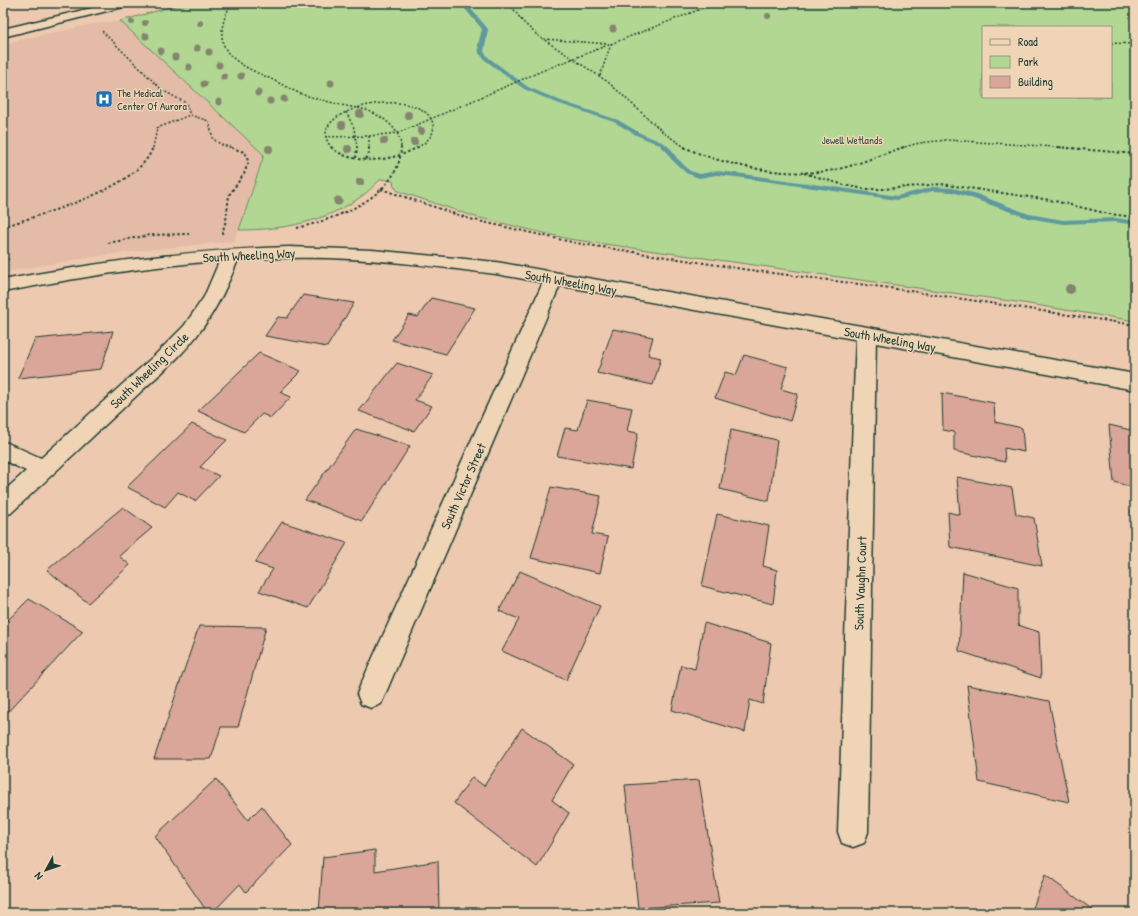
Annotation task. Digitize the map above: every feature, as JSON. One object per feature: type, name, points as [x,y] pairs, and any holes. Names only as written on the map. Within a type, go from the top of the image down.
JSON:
[{"type":"street","points":[[3,33],[127,3]]},
{"type":"street","name":"South Wheeling Way","points":[[3,286],[87,271],[156,262],[229,245],[298,253],[360,254],[489,267],[1135,382]]},
{"type":"street","name":"South Wheeling Circle","points":[[3,506],[163,359],[198,322],[218,288],[229,245]]},
{"type":"street","name":"South Victor Street","points":[[371,694],[554,278]]},
{"type":"street","name":"South Vaughn Court","points":[[853,832],[866,335]]},
{"type":"street","points":[[3,450],[44,469]]},
{"type":"path","points":[[232,3],[222,20],[221,27],[226,48],[231,55],[257,72],[298,92],[321,100],[358,107],[378,115],[398,133],[401,141],[401,160],[397,170],[381,189],[348,210],[331,218],[294,229]]},
{"type":"path","points":[[509,3],[527,26],[543,39],[615,87],[662,132],[683,147],[698,154],[725,162],[799,172],[861,189],[887,189],[927,183],[941,184],[1050,200],[1109,214],[1135,217]]},
{"type":"path","points":[[325,137],[355,135],[369,136],[398,133],[544,70],[716,3]]},
{"type":"path","points":[[100,29],[162,90],[186,102],[190,116]]},
{"type":"path","points":[[543,39],[611,44]]},
{"type":"path","points":[[1112,43],[1135,44]]},
{"type":"path","points":[[600,76],[611,44]]},
{"type":"path","points":[[383,103],[407,104],[425,112],[431,118],[434,125],[430,137],[416,149],[389,158],[356,158],[344,155],[334,150],[328,144],[325,137],[326,129],[330,123],[346,112],[358,107],[383,103]]},
{"type":"path","points":[[346,112],[353,124],[357,145],[356,158]]},
{"type":"path","points":[[3,227],[96,193],[126,178],[138,168],[151,152],[157,128],[172,120],[190,116],[209,121],[210,134],[213,140],[218,144],[238,148],[245,152],[248,158],[245,173],[230,192],[227,217],[221,236],[229,245]]},
{"type":"path","points":[[366,159],[369,153],[369,136]]},
{"type":"path","points":[[799,172],[828,171],[856,164],[917,144],[933,141],[1012,144],[1135,154]]},
{"type":"path","points":[[381,189],[470,219],[576,243],[749,270],[890,288],[1135,325]]},
{"type":"shaded area","name":"The Medical Center Of Aurora","points":[[120,21],[264,155],[234,241],[91,257],[3,272],[3,44],[93,24]]},
{"type":"green space","name":"Jewell Wetlands","points":[[186,3],[1135,3],[1135,321],[1010,301],[569,239],[476,217],[398,191],[394,186],[393,181],[381,179],[365,194],[348,205],[319,218],[288,226],[255,230],[239,230],[264,155],[120,21]]},
{"type":"building","points":[[303,295],[354,303],[327,347],[265,336],[278,317],[287,318]]},
{"type":"building","points":[[431,298],[475,308],[446,354],[392,340],[409,315],[418,317]]},
{"type":"building","points":[[613,329],[653,337],[648,355],[661,358],[653,385],[597,373]]},
{"type":"building","points":[[113,331],[101,369],[18,378],[35,339]]},
{"type":"building","points":[[259,353],[301,371],[280,392],[291,397],[271,418],[262,414],[244,432],[198,411]]},
{"type":"building","points":[[744,355],[788,367],[781,389],[798,394],[790,421],[715,398],[725,372],[736,375]]},
{"type":"building","points":[[397,363],[433,375],[415,400],[432,406],[414,431],[359,411]]},
{"type":"building","points":[[942,393],[994,403],[995,422],[1022,428],[1024,452],[1004,448],[1005,462],[954,451],[954,432],[943,430]]},
{"type":"building","points":[[587,400],[632,408],[627,431],[638,433],[631,469],[557,456],[565,428],[578,430]]},
{"type":"building","points":[[192,424],[227,440],[200,467],[219,476],[195,501],[178,492],[165,507],[127,487]]},
{"type":"building","points":[[1109,425],[1135,431],[1135,488],[1114,482]]},
{"type":"building","points":[[356,429],[410,446],[362,521],[305,500]]},
{"type":"building","points":[[731,430],[777,440],[769,501],[720,489]]},
{"type":"building","points":[[957,477],[1012,488],[1016,514],[1034,518],[1042,566],[950,547],[948,512],[960,515]]},
{"type":"building","points":[[551,487],[601,496],[592,534],[608,537],[600,573],[531,558]]},
{"type":"building","points":[[123,507],[152,528],[119,556],[130,565],[88,603],[47,570]]},
{"type":"building","points":[[1131,510],[1135,511],[1135,561]]},
{"type":"building","points":[[717,514],[769,526],[763,566],[777,570],[773,604],[702,586]]},
{"type":"building","points":[[282,522],[347,543],[308,608],[259,591],[273,569],[255,563]]},
{"type":"building","points":[[520,571],[600,606],[566,680],[502,651],[519,619],[499,611]]},
{"type":"building","points":[[963,572],[1018,588],[1018,625],[1039,632],[1041,678],[959,651]]},
{"type":"building","points":[[29,599],[83,631],[3,717],[3,625]]},
{"type":"building","points":[[704,623],[771,643],[763,704],[750,700],[745,732],[672,710],[681,665],[695,669]]},
{"type":"building","points":[[199,626],[266,627],[238,727],[221,727],[211,759],[154,759]]},
{"type":"building","points":[[967,685],[1049,701],[1069,802],[979,782]]},
{"type":"building","points":[[522,728],[573,764],[552,800],[569,813],[537,867],[454,803],[472,777],[484,786]]},
{"type":"building","points":[[216,779],[248,820],[262,806],[292,845],[246,892],[240,884],[212,913],[208,913],[155,836]]},
{"type":"building","points":[[699,780],[719,903],[638,908],[625,785]]},
{"type":"building","points":[[375,850],[375,871],[438,861],[439,913],[319,913],[323,857]]},
{"type":"building","points":[[1045,875],[1097,913],[1031,913]]},
{"type":"waterway","points":[[463,3],[485,29],[481,52],[487,59],[526,88],[559,102],[616,121],[638,134],[662,144],[670,151],[673,158],[688,172],[699,176],[716,173],[736,175],[897,198],[933,189],[952,190],[971,195],[1028,216],[1063,222],[1116,220],[1135,223]]},
{"type":"place","name":"The Medical Center Of Aurora","points":[[104,99]]}]
